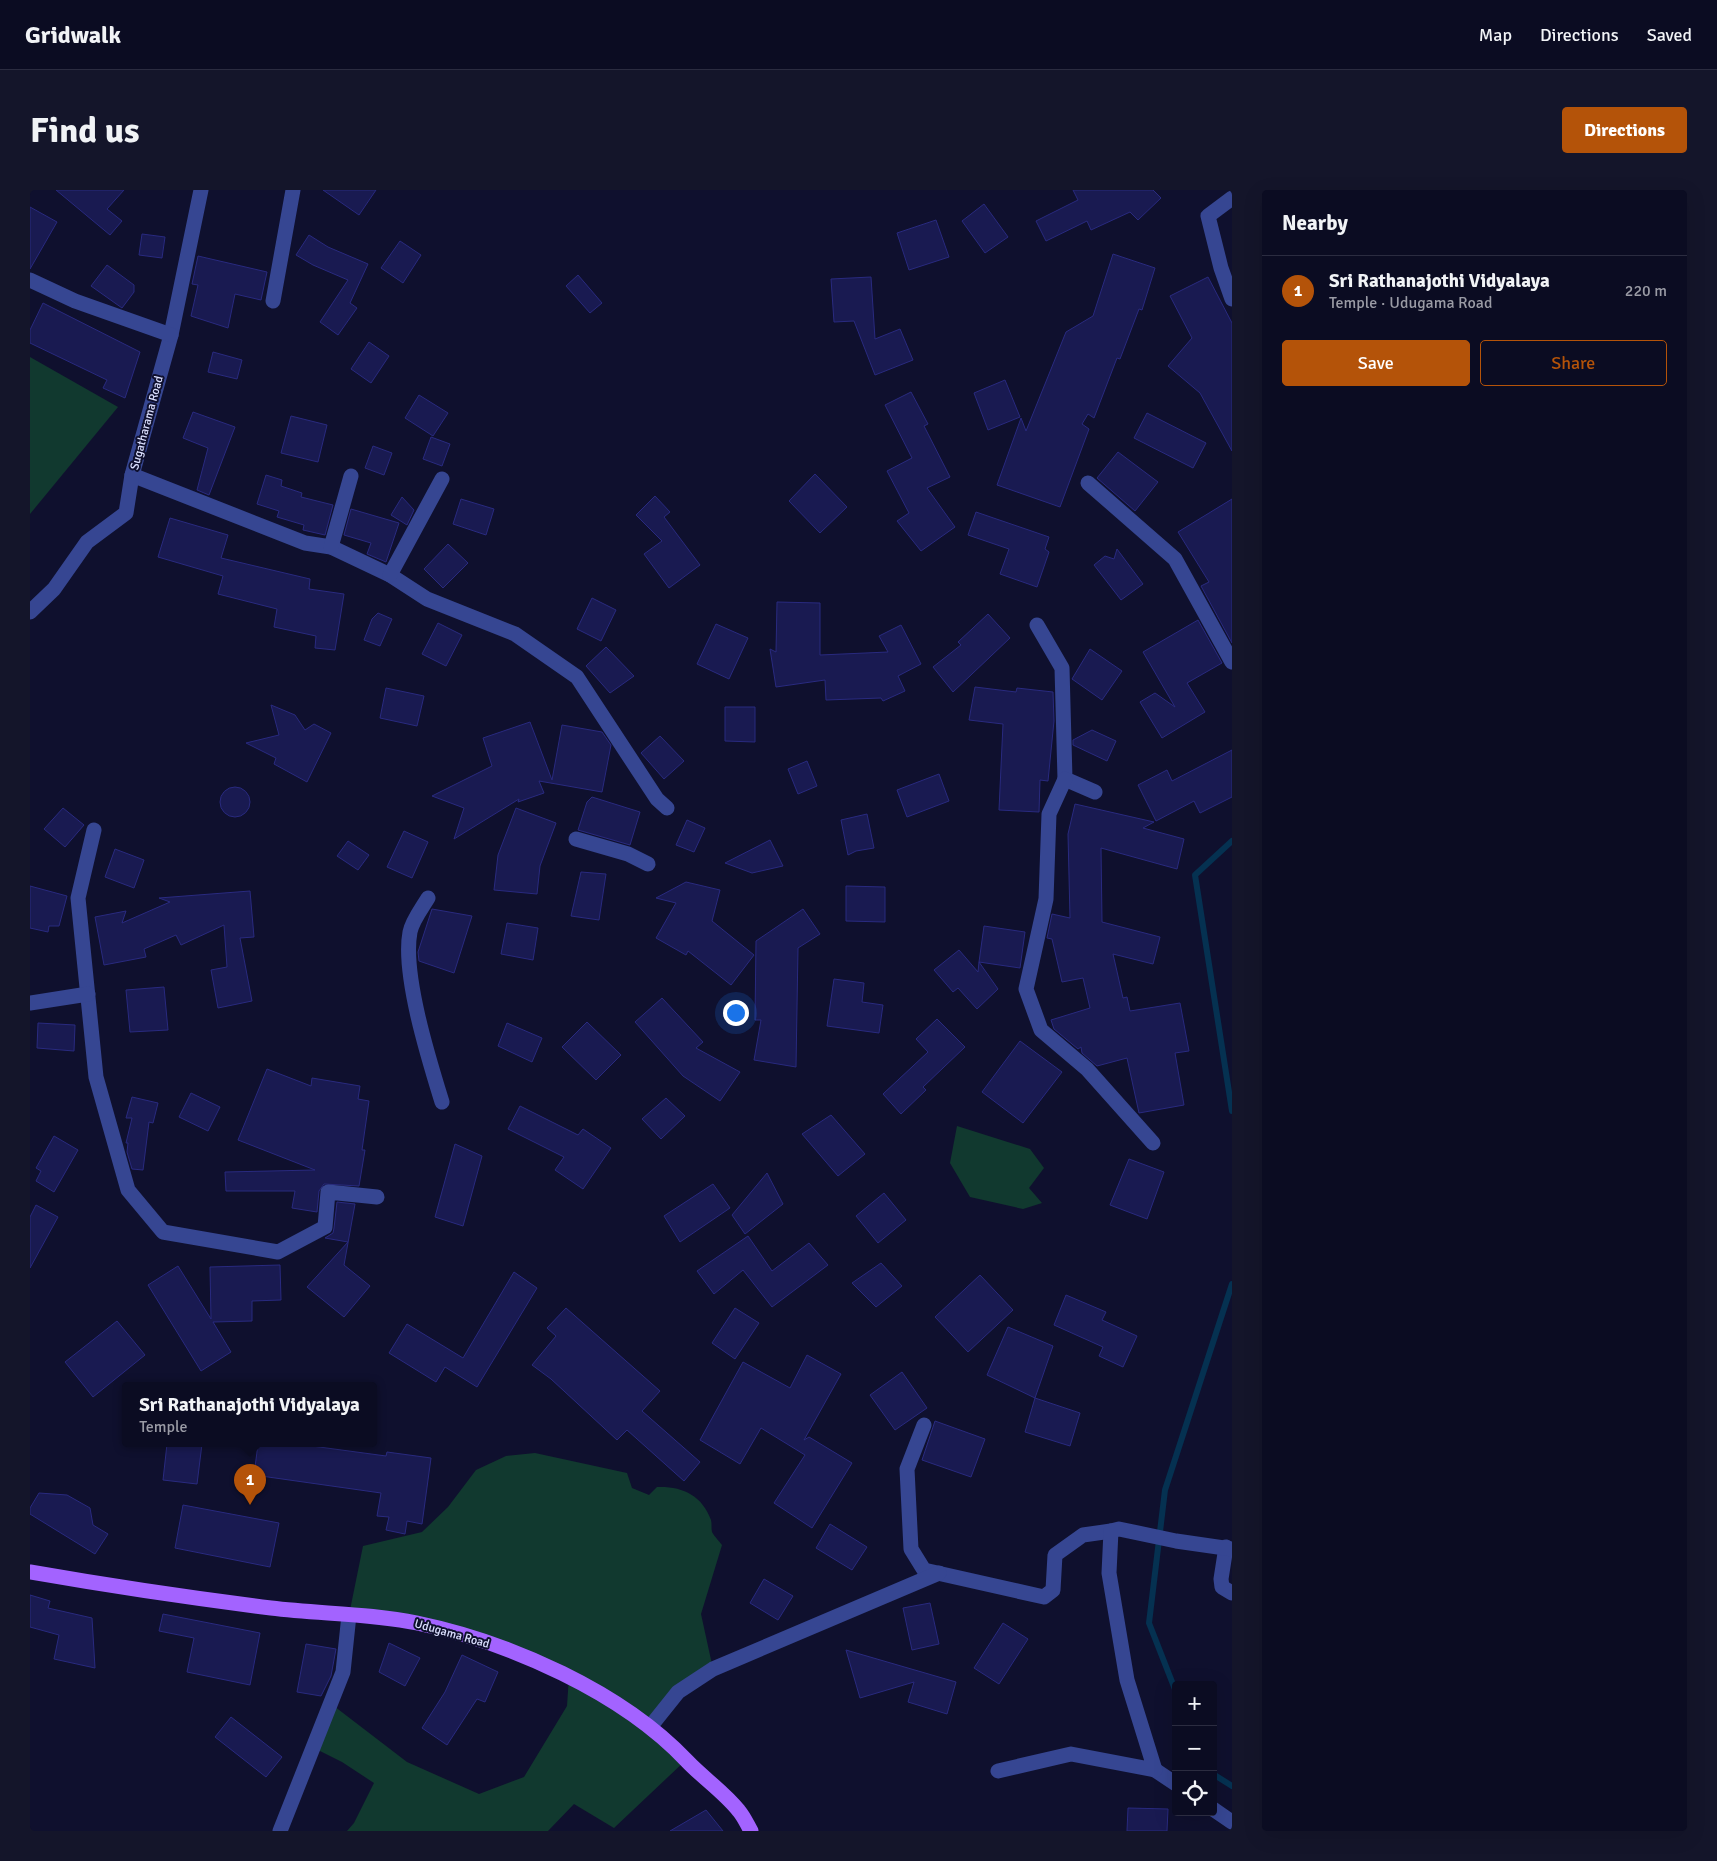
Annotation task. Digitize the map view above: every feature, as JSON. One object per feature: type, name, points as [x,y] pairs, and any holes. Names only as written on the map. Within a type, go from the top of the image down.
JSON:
[{"type":"main road","name":"Udugama Road","points":[[30,1572],[147,1593],[289,1611],[416,1622],[510,1651],[569,1676],[617,1704],[650,1727],[678,1750],[739,1811],[751,1831]]},
{"type":"street","name":"Sugatharama Road","points":[[202,190],[171,335],[132,475],[305,543],[331,547],[390,575],[427,599],[515,634],[577,677],[657,799],[668,808]]},
{"type":"street","points":[[273,301],[293,190]]},
{"type":"street","points":[[1232,198],[1208,216],[1221,268],[1232,299]]},
{"type":"street","points":[[30,280],[75,301],[171,335]]},
{"type":"street","points":[[30,612],[54,589],[87,542],[126,513],[132,475]]},
{"type":"street","points":[[331,547],[351,476]]},
{"type":"street","points":[[390,575],[442,479]]},
{"type":"street","points":[[1088,483],[1175,559],[1232,662]]},
{"type":"street","points":[[1038,625],[1062,668],[1065,778],[1049,814],[1046,899],[1026,989],[1041,1030],[1087,1069],[1153,1143]]},
{"type":"street","points":[[1065,778],[1095,792]]},
{"type":"street","points":[[94,830],[78,898],[96,1077],[128,1190],[163,1232],[278,1252],[325,1227],[328,1192],[376,1197]]},
{"type":"street","points":[[576,839],[628,854],[648,864]]},
{"type":"street","points":[[428,898],[410,930],[408,963],[430,1064],[442,1102]]},
{"type":"street","points":[[30,1003],[88,994]]},
{"type":"street","points":[[924,1426],[907,1469],[911,1549],[924,1570],[1044,1597],[1053,1590],[1055,1555],[1083,1535],[1115,1530],[1229,1548],[1221,1579],[1222,1586],[1232,1593]]},
{"type":"street","points":[[1115,1530],[1109,1573],[1127,1680],[1155,1770]]},
{"type":"street","points":[[650,1727],[678,1692],[712,1669],[939,1573]]},
{"type":"street","points":[[280,1831],[342,1672],[349,1615]]},
{"type":"street","points":[[998,1771],[1071,1754],[1155,1770],[1172,1781]]},
{"type":"street","points":[[1217,1812],[1232,1822]]},
{"type":"green space","points":[[30,357],[118,407],[30,514]]},
{"type":"green space","points":[[957,1126],[1030,1149],[1044,1168],[1029,1188],[1042,1203],[1023,1209],[970,1197],[950,1163]]},
{"type":"green space","points":[[535,1453],[627,1473],[632,1488],[649,1495],[657,1487],[683,1490],[697,1498],[707,1511],[711,1520],[712,1532],[722,1545],[701,1614],[713,1669],[650,1727],[686,1760],[614,1828],[574,1804],[548,1831],[347,1831],[354,1823],[374,1783],[342,1762],[314,1748],[330,1703],[407,1762],[479,1794],[524,1777],[567,1706],[569,1676],[510,1651],[349,1615],[363,1546],[422,1532],[448,1507],[476,1470],[506,1456]]},
{"type":"building","points":[[56,190],[124,190],[107,209],[122,221],[110,235]]},
{"type":"building","points":[[323,190],[376,190],[359,215]]},
{"type":"building","points":[[1073,190],[1153,190],[1161,198],[1138,220],[1130,212],[1091,230],[1087,221],[1046,241],[1036,221],[1078,200]]},
{"type":"building","points":[[984,204],[1008,237],[985,253],[962,221]]},
{"type":"building","points":[[30,207],[57,222],[30,269]]},
{"type":"building","points":[[936,220],[949,257],[909,270],[897,233]]},
{"type":"building","points":[[142,234],[165,237],[162,258],[139,255]]},
{"type":"building","points":[[309,235],[328,247],[368,264],[350,303],[357,308],[338,335],[320,322],[348,280],[313,265],[296,255]]},
{"type":"building","points":[[400,241],[421,255],[403,283],[381,268]]},
{"type":"building","points":[[1113,254],[1155,268],[1142,310],[1139,309],[1120,359],[1117,358],[1094,418],[1088,414],[1082,424],[1089,429],[1060,507],[997,485],[1021,418],[1026,431],[1066,332],[1093,316]]},
{"type":"building","points":[[198,256],[267,272],[261,300],[235,294],[228,328],[191,316],[198,285],[192,284]]},
{"type":"building","points":[[107,265],[134,285],[134,292],[122,308],[91,286]]},
{"type":"building","points":[[578,275],[602,303],[590,313],[566,286]]},
{"type":"building","points":[[871,277],[875,339],[900,329],[913,360],[875,375],[854,321],[834,322],[831,279]]},
{"type":"building","points":[[1208,277],[1232,323],[1232,451],[1200,393],[1168,366],[1192,338],[1170,296]]},
{"type":"building","points":[[43,303],[140,352],[125,398],[103,388],[107,380],[30,343],[30,330]]},
{"type":"building","points":[[369,342],[389,356],[371,383],[351,369]]},
{"type":"building","points":[[213,352],[242,360],[237,379],[208,372]]},
{"type":"building","points":[[1005,380],[1020,417],[988,430],[974,393]]},
{"type":"building","points":[[911,392],[928,424],[924,426],[950,477],[927,488],[955,527],[921,551],[897,521],[909,513],[887,471],[912,458],[885,405]]},
{"type":"building","points":[[419,395],[448,413],[433,436],[405,418]]},
{"type":"building","points":[[193,412],[235,427],[209,495],[197,490],[208,448],[183,438]]},
{"type":"building","points":[[1147,413],[1206,443],[1193,468],[1134,438]]},
{"type":"building","points":[[291,416],[327,425],[318,462],[281,453]]},
{"type":"building","points":[[431,437],[450,444],[442,466],[423,459]]},
{"type":"building","points":[[373,446],[392,453],[384,475],[365,468]]},
{"type":"building","points":[[1118,452],[1158,482],[1135,511],[1097,478]]},
{"type":"building","points":[[815,474],[847,507],[820,533],[789,501]]},
{"type":"building","points":[[266,475],[282,480],[281,486],[302,493],[301,497],[333,505],[325,535],[303,530],[304,525],[277,517],[279,511],[257,504]]},
{"type":"building","points":[[655,496],[670,512],[664,517],[700,565],[669,588],[644,554],[662,541],[636,515]]},
{"type":"building","points":[[402,497],[414,510],[407,525],[391,515]]},
{"type":"building","points":[[461,499],[494,509],[486,535],[453,524]]},
{"type":"building","points":[[1232,499],[1232,643],[1201,586],[1209,582],[1178,532]]},
{"type":"building","points":[[351,509],[399,523],[386,562],[367,554],[371,543],[344,535]]},
{"type":"building","points":[[976,512],[1049,537],[1045,549],[1049,552],[1037,587],[1000,574],[1009,549],[968,535]]},
{"type":"building","points":[[170,518],[228,535],[221,558],[310,579],[309,589],[344,594],[335,650],[315,648],[316,636],[274,627],[277,609],[218,594],[223,576],[158,557]]},
{"type":"building","points":[[448,544],[468,563],[443,588],[424,569]]},
{"type":"building","points":[[1117,549],[1143,584],[1121,600],[1094,565],[1105,556],[1114,559]]},
{"type":"building","points":[[592,598],[616,610],[601,641],[577,629]]},
{"type":"building","points":[[777,602],[820,603],[820,655],[888,652],[879,636],[901,625],[921,664],[898,676],[905,691],[883,701],[881,698],[826,700],[825,680],[776,687],[770,649],[776,652]]},
{"type":"building","points":[[378,613],[392,619],[380,646],[364,640],[372,619]]},
{"type":"building","points":[[988,614],[1010,638],[953,692],[933,667],[961,645],[958,642]]},
{"type":"building","points":[[1198,620],[1222,663],[1187,683],[1205,712],[1162,738],[1140,702],[1155,693],[1175,707],[1143,652]]},
{"type":"building","points":[[438,623],[462,635],[446,666],[422,654]]},
{"type":"building","points":[[716,624],[748,638],[729,679],[697,664]]},
{"type":"building","points":[[606,647],[634,676],[610,693],[586,666]]},
{"type":"building","points":[[1090,649],[1122,671],[1102,700],[1072,679]]},
{"type":"building","points":[[975,687],[1016,692],[1017,688],[1053,692],[1054,721],[1048,781],[1040,780],[1039,812],[999,810],[1003,724],[969,720]]},
{"type":"building","points":[[386,688],[424,696],[417,726],[380,718]]},
{"type":"building","points":[[271,705],[295,715],[305,730],[314,724],[331,733],[307,782],[274,764],[276,758],[246,743],[279,735]]},
{"type":"building","points":[[725,707],[755,707],[755,742],[725,741]]},
{"type":"building","points":[[530,722],[552,780],[562,725],[602,732],[611,745],[602,792],[539,781],[544,793],[518,802],[519,799],[454,839],[464,808],[432,796],[492,766],[483,738]]},
{"type":"building","points":[[1092,730],[1116,741],[1107,761],[1073,745],[1073,740]]},
{"type":"building","points":[[660,736],[684,761],[664,779],[641,753]]},
{"type":"building","points":[[1232,750],[1232,797],[1200,813],[1194,801],[1156,821],[1138,785],[1167,770],[1172,781]]},
{"type":"building","points":[[807,761],[817,786],[798,794],[788,769]]},
{"type":"building","points":[[939,774],[949,801],[907,817],[897,790]]},
{"type":"building","points":[[235,787],[246,791],[250,802],[246,813],[235,817],[224,813],[220,802],[224,791]]},
{"type":"building","points":[[592,797],[640,812],[630,845],[578,830],[587,802]]},
{"type":"building","points":[[1075,804],[1154,822],[1143,828],[1184,839],[1177,869],[1101,848],[1102,922],[1160,937],[1153,964],[1113,954],[1123,998],[1127,997],[1130,1011],[1180,1003],[1189,1051],[1175,1053],[1184,1105],[1139,1113],[1127,1058],[1097,1066],[1082,1053],[1081,1047],[1078,1049],[1054,1029],[1051,1020],[1090,1008],[1083,978],[1062,982],[1052,939],[1047,938],[1052,914],[1070,918],[1068,834]]},
{"type":"building","points":[[63,808],[84,825],[65,847],[44,829]]},
{"type":"building","points":[[516,808],[556,823],[540,866],[537,894],[494,890],[498,855]]},
{"type":"building","points":[[867,814],[874,848],[856,851],[848,855],[841,820]]},
{"type":"building","points":[[687,820],[705,828],[694,852],[676,845]]},
{"type":"building","points":[[404,831],[428,842],[412,878],[387,867]]},
{"type":"building","points":[[770,840],[783,866],[752,873],[725,863]]},
{"type":"building","points":[[348,841],[369,855],[358,870],[337,856]]},
{"type":"building","points":[[115,849],[144,860],[134,888],[105,877]]},
{"type":"building","points":[[581,872],[606,874],[599,920],[571,916]]},
{"type":"building","points":[[686,882],[720,890],[712,921],[754,955],[731,985],[688,951],[686,955],[656,938],[676,903],[656,898]]},
{"type":"building","points":[[30,886],[67,896],[59,926],[49,926],[48,932],[30,928]]},
{"type":"building","points":[[846,886],[885,887],[885,922],[846,921]]},
{"type":"building","points":[[250,891],[254,937],[240,938],[252,1001],[218,1008],[211,970],[227,967],[224,925],[181,945],[176,935],[144,949],[146,957],[104,965],[95,917],[126,911],[122,923],[170,902],[159,898]]},
{"type":"building","points":[[432,909],[472,916],[454,973],[419,961],[418,952]]},
{"type":"building","points":[[803,909],[820,934],[798,948],[796,1067],[754,1060],[761,1020],[755,1020],[756,941]]},
{"type":"building","points":[[507,923],[538,928],[533,960],[501,954]]},
{"type":"building","points":[[984,926],[1025,932],[1020,968],[979,962]]},
{"type":"building","points":[[959,950],[978,972],[979,962],[998,989],[977,1009],[958,988],[953,992],[934,970]]},
{"type":"building","points":[[834,979],[864,983],[862,1002],[883,1005],[879,1033],[827,1026]]},
{"type":"building","points":[[164,987],[168,1030],[130,1032],[126,990]]},
{"type":"building","points":[[662,998],[703,1042],[696,1048],[740,1072],[720,1101],[683,1076],[635,1022]]},
{"type":"building","points":[[937,1019],[965,1047],[923,1087],[926,1090],[901,1114],[883,1094],[928,1052],[916,1039]]},
{"type":"building","points":[[587,1022],[621,1055],[596,1080],[562,1047]]},
{"type":"building","points":[[38,1023],[75,1025],[74,1051],[37,1048]]},
{"type":"building","points":[[507,1023],[542,1038],[532,1062],[498,1046]]},
{"type":"building","points":[[1020,1041],[1062,1072],[1023,1123],[982,1092]]},
{"type":"building","points":[[267,1069],[311,1086],[312,1078],[360,1086],[358,1099],[369,1101],[362,1150],[365,1150],[359,1186],[324,1184],[319,1191],[317,1212],[292,1208],[295,1191],[226,1191],[225,1172],[315,1170],[238,1140]]},
{"type":"building","points":[[191,1093],[220,1107],[208,1131],[179,1117]]},
{"type":"building","points":[[132,1097],[158,1103],[153,1123],[149,1122],[143,1170],[132,1169],[127,1152],[128,1143],[126,1143],[132,1118],[126,1118]]},
{"type":"building","points":[[666,1098],[685,1116],[661,1139],[642,1119]]},
{"type":"building","points":[[520,1106],[578,1135],[583,1129],[611,1148],[583,1189],[555,1170],[564,1157],[508,1129]]},
{"type":"building","points":[[831,1115],[865,1154],[838,1176],[802,1134]]},
{"type":"building","points":[[54,1136],[78,1150],[54,1192],[36,1181],[41,1171],[36,1168]]},
{"type":"building","points":[[455,1144],[482,1156],[463,1226],[435,1217]]},
{"type":"building","points":[[1129,1159],[1164,1172],[1147,1219],[1110,1205]]},
{"type":"building","points":[[767,1173],[783,1204],[745,1234],[732,1215]]},
{"type":"building","points":[[713,1184],[730,1208],[680,1242],[664,1216]]},
{"type":"building","points":[[884,1193],[906,1220],[878,1243],[856,1216]]},
{"type":"building","points":[[337,1202],[355,1204],[344,1265],[370,1286],[344,1317],[307,1287],[348,1242],[325,1238],[333,1233]]},
{"type":"building","points":[[36,1205],[58,1217],[30,1268],[30,1217]]},
{"type":"building","points":[[748,1236],[772,1271],[809,1243],[828,1265],[772,1307],[743,1270],[714,1294],[697,1271]]},
{"type":"building","points":[[881,1263],[902,1286],[876,1307],[852,1283]]},
{"type":"building","points":[[280,1265],[281,1300],[252,1301],[252,1321],[213,1322],[231,1352],[201,1371],[148,1285],[178,1266],[211,1319],[210,1267]]},
{"type":"building","points":[[514,1272],[537,1288],[477,1387],[445,1367],[436,1382],[389,1353],[407,1324],[463,1358]]},
{"type":"building","points":[[980,1275],[1013,1310],[968,1352],[935,1317]]},
{"type":"building","points":[[1066,1295],[1106,1312],[1102,1320],[1137,1336],[1123,1367],[1099,1356],[1103,1347],[1054,1325]]},
{"type":"building","points":[[566,1308],[660,1391],[642,1411],[700,1462],[684,1481],[627,1430],[617,1440],[551,1379],[532,1365],[556,1336],[547,1328]]},
{"type":"building","points":[[735,1308],[759,1323],[735,1359],[712,1343]]},
{"type":"building","points":[[117,1321],[145,1355],[93,1397],[65,1362]]},
{"type":"building","points":[[1008,1327],[1053,1346],[1035,1398],[987,1375]]},
{"type":"building","points":[[807,1355],[841,1374],[804,1440],[809,1437],[852,1463],[812,1528],[774,1503],[805,1455],[761,1428],[740,1464],[700,1440],[743,1362],[790,1388]]},
{"type":"building","points":[[902,1372],[927,1408],[895,1430],[870,1395]]},
{"type":"building","points":[[1035,1398],[1080,1413],[1070,1446],[1025,1432]]},
{"type":"building","points":[[935,1421],[985,1439],[971,1477],[922,1460]]},
{"type":"building","points":[[167,1447],[202,1447],[197,1484],[163,1480]]},
{"type":"building","points":[[258,1447],[319,1447],[386,1456],[387,1452],[431,1458],[422,1524],[407,1521],[405,1534],[386,1530],[389,1517],[377,1516],[381,1493],[254,1475]]},
{"type":"building","points":[[39,1493],[67,1495],[90,1508],[93,1525],[108,1534],[95,1554],[30,1514],[30,1508]]},
{"type":"building","points":[[183,1505],[279,1523],[270,1567],[175,1548]]},
{"type":"building","points":[[830,1524],[867,1547],[852,1570],[816,1548]]},
{"type":"building","points":[[764,1579],[793,1596],[778,1620],[750,1603]]},
{"type":"building","points":[[30,1595],[50,1601],[48,1608],[92,1618],[95,1668],[54,1659],[59,1635],[30,1627]]},
{"type":"building","points":[[930,1603],[939,1644],[912,1650],[903,1608]]},
{"type":"building","points":[[163,1614],[260,1633],[250,1685],[187,1672],[194,1638],[159,1631]]},
{"type":"building","points":[[1003,1623],[1028,1639],[999,1684],[974,1668]]},
{"type":"building","points":[[389,1643],[420,1658],[405,1686],[379,1672]]},
{"type":"building","points":[[306,1644],[336,1649],[331,1676],[321,1696],[297,1692]]},
{"type":"building","points":[[846,1650],[956,1682],[947,1714],[908,1702],[914,1682],[860,1698]]},
{"type":"building","points":[[462,1655],[498,1672],[485,1702],[477,1699],[447,1745],[422,1728],[445,1692]]},
{"type":"building","points":[[231,1717],[282,1757],[266,1777],[215,1737]]},
{"type":"building","points":[[1128,1808],[1168,1809],[1167,1831],[1127,1831]]},
{"type":"building","points":[[706,1810],[723,1831],[670,1831]]},
{"type":"waterway","points":[[1232,841],[1195,875],[1232,1111]]},
{"type":"waterway","points":[[1172,1682],[1149,1623],[1165,1490],[1232,1284]]},
{"type":"waterway","points":[[1217,1777],[1232,1786]]},
{"type":"place","name":"Sri Rathanajothi Vidyalaya","points":[[250,1505]]}]
